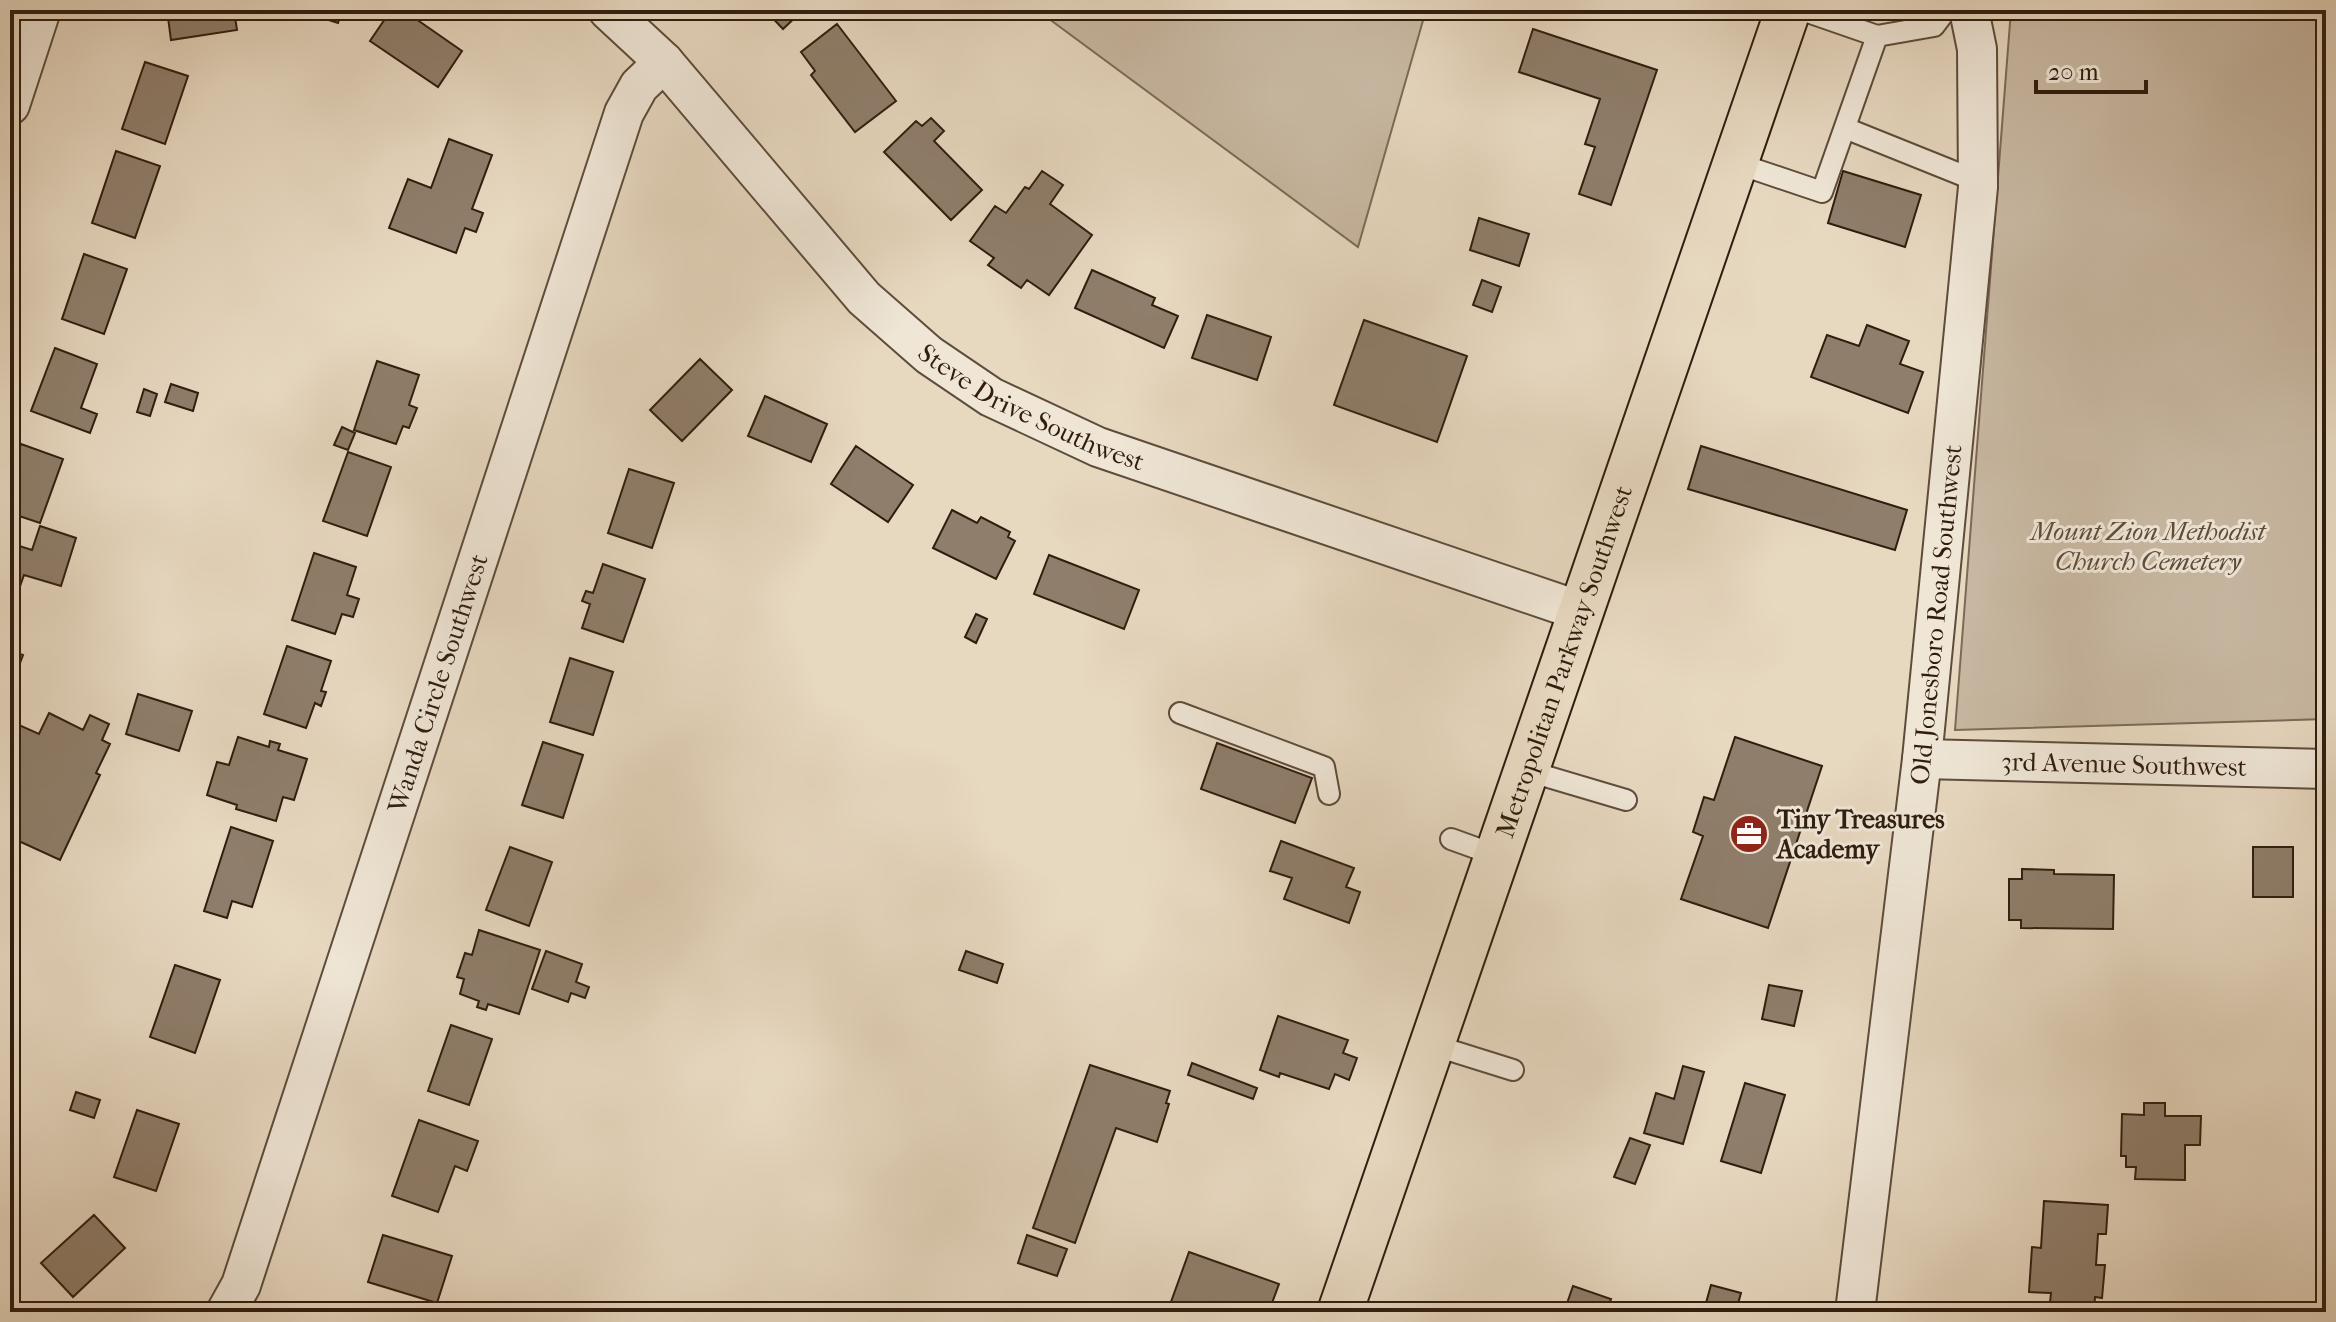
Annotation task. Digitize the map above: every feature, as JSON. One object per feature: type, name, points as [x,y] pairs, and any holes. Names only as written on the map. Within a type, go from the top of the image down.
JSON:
[{"type":"main road","name":"Metropolitan Parkway Southwest","points":[[1340,1312],[1788,10]]},
{"type":"street","points":[[10,105],[41,10]]},
{"type":"street","name":"Steve Drive Southwest","points":[[608,10],[664,62],[864,298],[929,355],[991,397],[1098,447],[1583,612]]},
{"type":"street","name":"Old Jonesboro Road Southwest","points":[[1855,1312],[1922,759],[1977,181],[1977,49],[1969,10]]},
{"type":"street","name":"Wanda Circle Southwest","points":[[226,1312],[241,1285],[624,113],[639,86],[664,62]]},
{"type":"street","name":"3rd Avenue Southwest","points":[[1922,759],[2326,769]]},
{"type":"lane","points":[[1802,10],[1877,36],[1934,26],[1946,10]]},
{"type":"lane","points":[[1736,163],[1822,192],[1877,36]]},
{"type":"lane","points":[[1845,128],[1977,181]]},
{"type":"lane","points":[[1180,713],[1324,767],[1329,794]]},
{"type":"lane","points":[[1528,771],[1626,800]]},
{"type":"lane","points":[[1451,839],[1498,856]]},
{"type":"lane","points":[[1433,1045],[1513,1070]]},
{"type":"green space","points":[[1037,10],[1426,10],[1358,247]]},
{"type":"green space","name":"Mount Zion Methodist Church Cemetery","points":[[2011,10],[2326,10],[2326,719],[1955,730]]},
{"type":"building","points":[[167,10],[234,10],[237,30],[171,40]]},
{"type":"building","points":[[297,10],[342,10],[338,23]]},
{"type":"building","points":[[391,10],[403,10],[462,51],[438,87],[370,41]]},
{"type":"building","points":[[765,10],[803,10],[783,29]]},
{"type":"building","points":[[837,24],[896,101],[855,132],[811,75],[815,71],[801,52]]},
{"type":"building","points":[[1533,29],[1657,70],[1611,205],[1579,194],[1595,147],[1585,144],[1600,99],[1519,72]]},
{"type":"building","points":[[145,62],[188,76],[165,144],[122,129]]},
{"type":"building","points":[[931,118],[944,131],[934,141],[982,190],[951,220],[884,152],[916,121],[922,126]]},
{"type":"building","points":[[449,139],[492,155],[472,209],[483,213],[476,232],[465,228],[456,253],[389,228],[408,179],[431,188]]},
{"type":"building","points":[[116,151],[160,166],[135,238],[92,223]]},
{"type":"building","points":[[1042,171],[1063,185],[1050,204],[1092,235],[1049,295],[1027,280],[1021,288],[988,265],[994,258],[970,241],[995,206],[1006,213],[1025,187],[1029,189]]},
{"type":"building","points":[[1843,171],[1921,195],[1905,247],[1828,223]]},
{"type":"building","points":[[1479,218],[1529,234],[1519,266],[1470,250]]},
{"type":"building","points":[[84,254],[127,269],[104,334],[62,319]]},
{"type":"building","points":[[1092,270],[1155,298],[1152,305],[1178,316],[1164,348],[1075,308]]},
{"type":"building","points":[[1482,280],[1501,287],[1492,312],[1473,305]]},
{"type":"building","points":[[1207,315],[1271,337],[1257,380],[1192,358]]},
{"type":"building","points":[[1364,320],[1467,356],[1437,442],[1334,405]]},
{"type":"building","points":[[1867,325],[1909,341],[1900,364],[1923,372],[1908,413],[1811,377],[1827,335],[1859,346]]},
{"type":"building","points":[[55,348],[97,364],[81,408],[97,414],[90,433],[31,411]]},
{"type":"building","points":[[700,359],[732,390],[682,441],[650,410]]},
{"type":"building","points":[[377,361],[419,375],[409,405],[417,408],[409,428],[403,426],[396,444],[354,430]]},
{"type":"building","points":[[171,384],[198,393],[193,411],[165,402]]},
{"type":"building","points":[[144,389],[157,394],[150,416],[137,412]]},
{"type":"building","points":[[765,396],[827,424],[811,462],[748,436]]},
{"type":"building","points":[[342,427],[355,433],[348,450],[334,445]]},
{"type":"building","points":[[21,444],[63,459],[40,523],[10,513],[10,477]]},
{"type":"building","points":[[856,446],[913,485],[888,522],[831,484]]},
{"type":"building","points":[[1701,446],[1907,510],[1895,550],[1688,489]]},
{"type":"building","points":[[348,452],[391,467],[367,536],[323,521]]},
{"type":"building","points":[[629,469],[674,483],[652,548],[608,533]]},
{"type":"building","points":[[952,510],[977,523],[981,517],[1010,532],[1008,537],[1015,541],[996,579],[933,548]]},
{"type":"building","points":[[40,526],[76,538],[61,586],[24,575],[10,615],[10,543],[32,550]]},
{"type":"building","points":[[314,553],[356,567],[347,595],[359,599],[353,617],[342,614],[335,634],[292,620]]},
{"type":"building","points":[[1049,555],[1139,590],[1124,629],[1034,594]]},
{"type":"building","points":[[603,564],[645,579],[623,642],[582,628],[590,604],[582,601],[586,591],[593,593]]},
{"type":"building","points":[[976,614],[987,619],[976,643],[965,637]]},
{"type":"building","points":[[287,646],[331,661],[321,691],[326,692],[321,706],[315,703],[306,728],[264,714]]},
{"type":"building","points":[[10,650],[23,655],[10,690]]},
{"type":"building","points":[[570,658],[613,672],[593,735],[550,722]]},
{"type":"building","points":[[138,694],[192,711],[179,751],[126,734]]},
{"type":"building","points":[[49,713],[83,730],[90,715],[109,724],[102,740],[110,744],[96,773],[100,775],[60,860],[10,837],[10,779],[15,769],[10,767],[10,721],[39,734]]},
{"type":"building","points":[[238,737],[269,747],[270,741],[280,744],[278,750],[307,759],[294,800],[283,797],[276,821],[236,809],[237,805],[207,795],[217,762],[229,765]]},
{"type":"building","name":"Tiny Treasures Academy","points":[[1735,737],[1822,766],[1768,928],[1681,899],[1703,836],[1693,832],[1704,797],[1714,800]]},
{"type":"building","points":[[543,742],[583,755],[563,818],[522,805]]},
{"type":"building","points":[[1217,743],[1312,778],[1295,823],[1201,789]]},
{"type":"building","points":[[231,827],[273,841],[252,907],[232,901],[227,918],[204,911]]},
{"type":"building","points":[[1281,841],[1354,868],[1346,887],[1360,892],[1349,923],[1284,899],[1292,878],[1270,871]]},
{"type":"building","points":[[510,847],[552,862],[529,926],[486,910]]},
{"type":"building","points":[[2253,847],[2293,847],[2293,897],[2253,897]]},
{"type":"building","points":[[2022,869],[2054,870],[2054,874],[2114,875],[2113,929],[2021,928],[2021,920],[2009,920],[2009,879],[2022,879]]},
{"type":"building","points":[[479,930],[540,950],[519,1014],[488,1004],[486,1010],[477,1007],[479,1001],[460,994],[464,979],[457,977],[465,953],[472,955]]},
{"type":"building","points":[[546,951],[582,964],[576,982],[589,987],[585,998],[571,993],[568,1002],[532,989]]},
{"type":"building","points":[[966,951],[1003,964],[997,983],[959,970]]},
{"type":"building","points":[[175,965],[220,980],[195,1053],[150,1037]]},
{"type":"building","points":[[1769,985],[1802,991],[1794,1026],[1762,1019]]},
{"type":"building","points":[[1278,1016],[1348,1040],[1343,1053],[1357,1058],[1349,1080],[1335,1074],[1329,1089],[1280,1073],[1279,1077],[1260,1070]]},
{"type":"building","points":[[451,1025],[492,1039],[469,1105],[428,1091]]},
{"type":"building","points":[[1192,1063],[1257,1088],[1253,1099],[1188,1075]]},
{"type":"building","points":[[1090,1065],[1170,1091],[1166,1103],[1169,1104],[1157,1142],[1116,1128],[1075,1243],[1033,1228]]},
{"type":"building","points":[[1683,1066],[1704,1072],[1683,1144],[1644,1133],[1656,1093],[1674,1099]]},
{"type":"building","points":[[1745,1083],[1785,1095],[1761,1173],[1721,1161]]},
{"type":"building","points":[[76,1092],[100,1100],[94,1118],[70,1110]]},
{"type":"building","points":[[2144,1103],[2165,1103],[2165,1116],[2201,1116],[2200,1145],[2185,1145],[2185,1180],[2135,1179],[2136,1167],[2126,1167],[2126,1156],[2121,1156],[2122,1114],[2144,1115]]},
{"type":"building","points":[[137,1110],[179,1124],[156,1191],[114,1177]]},
{"type":"building","points":[[419,1120],[478,1141],[467,1171],[455,1166],[438,1212],[392,1196]]},
{"type":"building","points":[[1630,1138],[1650,1145],[1635,1184],[1614,1177]]},
{"type":"building","points":[[2044,1201],[2108,1205],[2106,1234],[2098,1234],[2096,1265],[2105,1265],[2102,1298],[2095,1297],[2094,1312],[2049,1312],[2051,1293],[2029,1292],[2032,1247],[2041,1248]]},
{"type":"building","points":[[94,1215],[125,1248],[73,1297],[41,1263]]},
{"type":"building","points":[[383,1235],[452,1256],[437,1303],[368,1282]]},
{"type":"building","points":[[1027,1235],[1067,1249],[1057,1276],[1018,1263]]},
{"type":"building","points":[[10,1247],[17,1248],[11,1305],[10,1305]]},
{"type":"building","points":[[1189,1252],[1279,1284],[1269,1311],[1255,1307],[1253,1312],[1201,1312],[1171,1302]]},
{"type":"building","points":[[1711,1285],[1741,1293],[1736,1311],[1706,1303]]},
{"type":"building","points":[[1573,1286],[1611,1299],[1606,1312],[1564,1312]]},
{"type":"place","name":"Tiny Treasures Academy","points":[[1749,834]]}]
